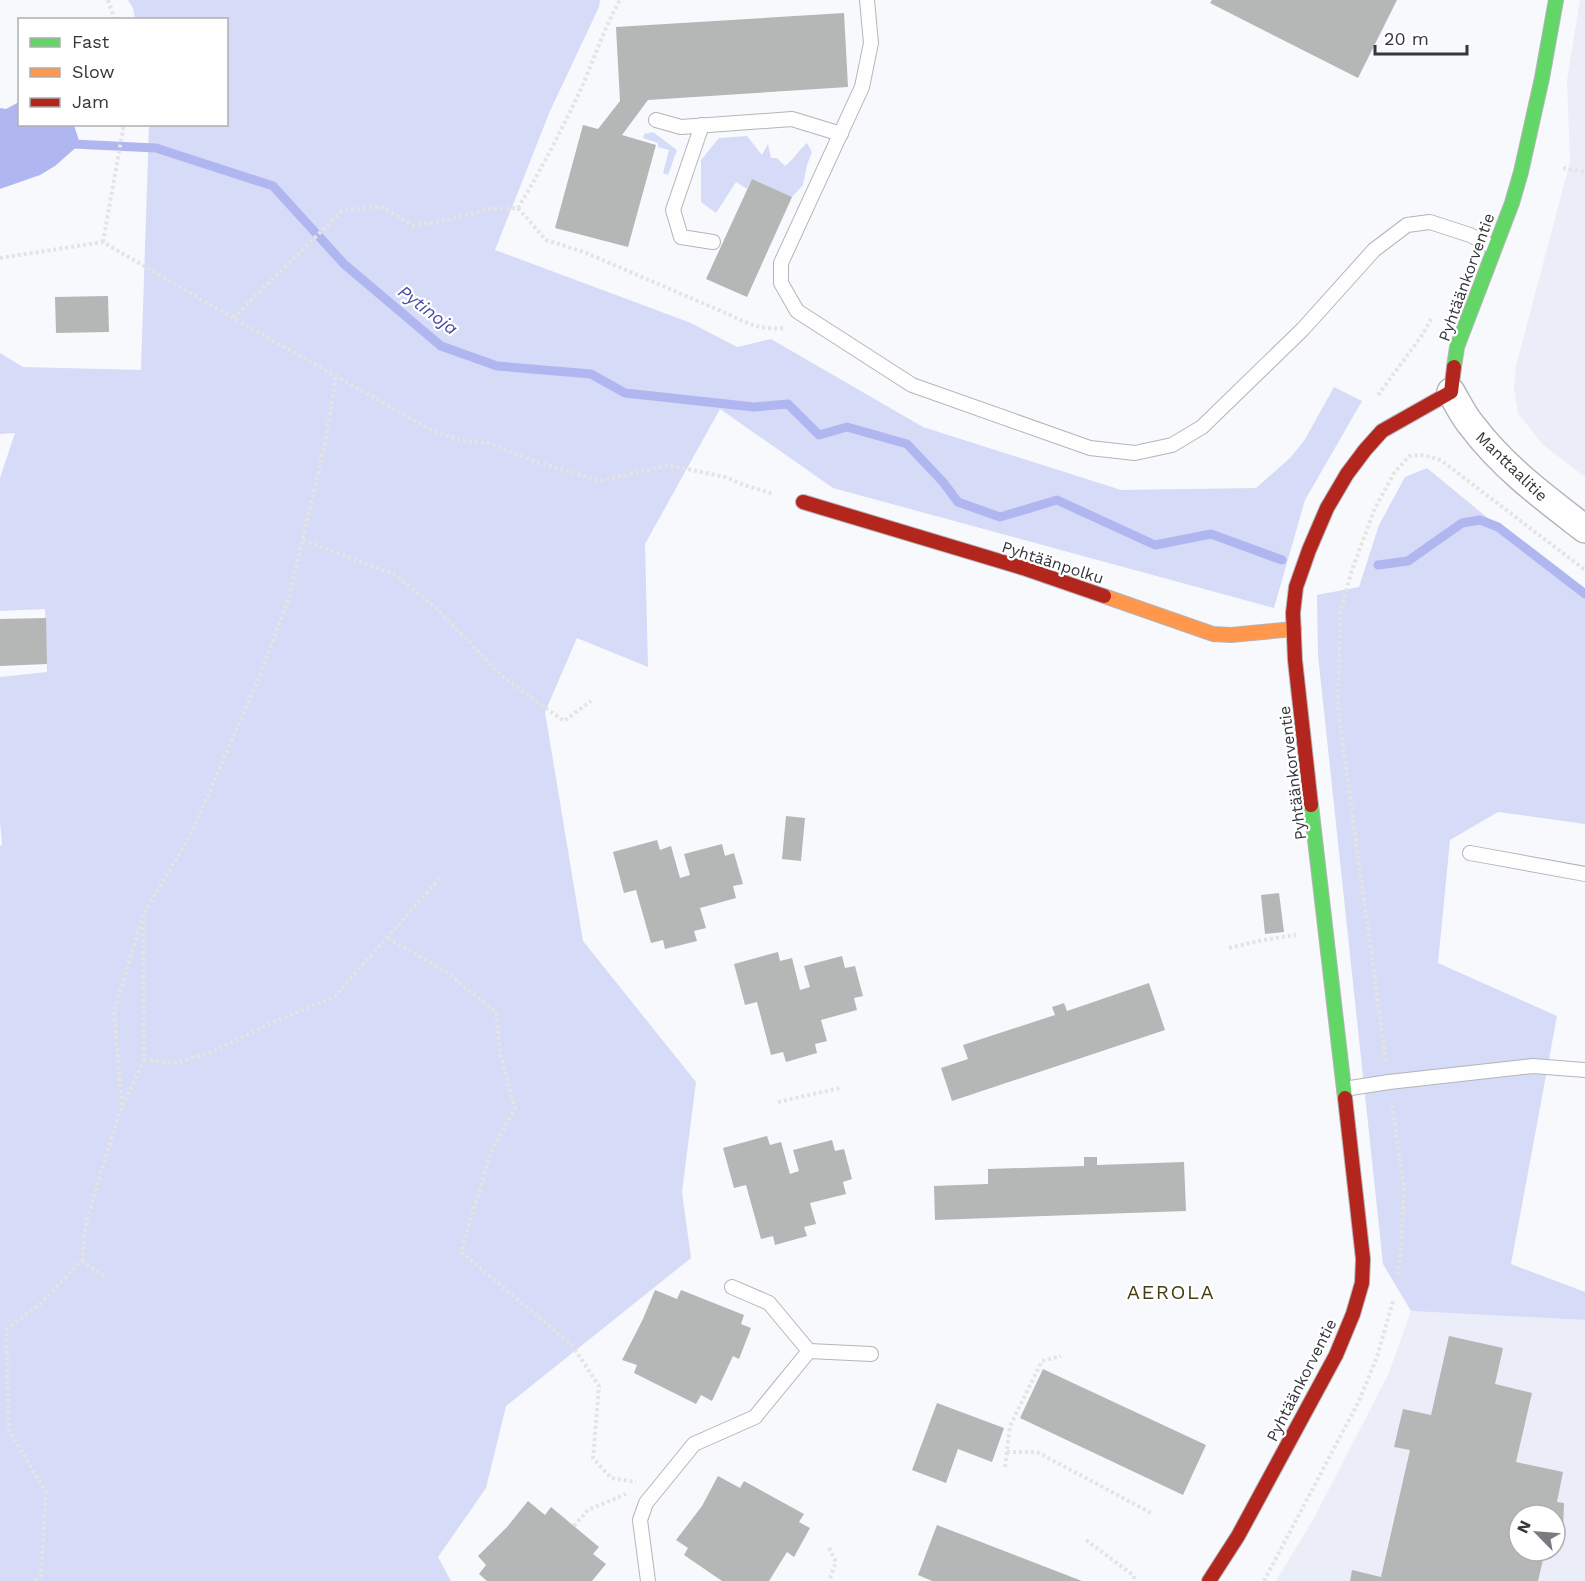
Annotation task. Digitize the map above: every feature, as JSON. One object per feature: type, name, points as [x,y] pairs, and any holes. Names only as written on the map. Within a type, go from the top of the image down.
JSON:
[{"type":"street","name":"Pyhtäänkorventie","points":[[1209,1581],[1238,1536],[1336,1355],[1353,1314],[1362,1283],[1363,1259],[1295,660],[1293,613],[1296,587],[1327,508],[1347,474],[1365,450],[1382,431],[1451,392],[1456,347],[1512,203],[1521,172],[1542,78],[1556,0]]},
{"type":"street","name":"Manttaalitie","points":[[1451,392],[1472,426],[1497,455],[1528,485],[1585,529]]},
{"type":"street","name":"Pyhtäänpolku","points":[[803,502],[1023,568],[1213,634],[1231,635],[1294,629]]},
{"type":"lane","points":[[867,0],[871,42],[862,87],[781,263],[781,283],[796,311],[912,385],[1090,448],[1135,453],[1172,445],[1202,427],[1303,329],[1374,250],[1407,225],[1430,222],[1470,235],[1495,248]]},
{"type":"lane","points":[[656,120],[681,127],[792,119],[841,134]]},
{"type":"lane","points":[[702,125],[673,210],[681,237],[713,242]]},
{"type":"lane","points":[[1470,852],[1585,874]]},
{"type":"lane","points":[[1344,1089],[1533,1066],[1585,1070]]},
{"type":"lane","points":[[732,1287],[769,1303],[809,1350],[871,1354]]},
{"type":"lane","points":[[648,1581],[640,1520],[646,1503],[694,1444],[755,1417],[809,1350]]},
{"type":"path","points":[[108,0],[114,18]]},
{"type":"path","points":[[518,208],[537,177],[576,98],[608,21],[621,0]]},
{"type":"path","points":[[103,242],[124,126]]},
{"type":"path","points":[[1563,168],[1585,172]]},
{"type":"path","points":[[233,318],[342,211],[380,206],[413,225],[438,222],[490,209],[518,208]]},
{"type":"path","points":[[518,208],[546,240],[584,252],[752,326],[771,329],[786,328],[810,320]]},
{"type":"path","points":[[0,258],[103,242],[433,431],[464,441],[488,443],[537,462],[601,481],[668,465],[725,477],[744,485],[803,502]]},
{"type":"path","points":[[122,1105],[114,1012],[143,915],[191,834],[261,673],[289,597],[326,439],[336,376]]},
{"type":"path","points":[[1442,461],[1585,570]]},
{"type":"path","points":[[303,540],[394,574],[438,610],[504,678],[564,721],[591,700]]},
{"type":"path","points":[[144,1060],[175,1063],[212,1052],[269,1024],[333,997],[440,878]]},
{"type":"path","points":[[35,1581],[40,1575],[46,1492],[9,1430],[6,1330],[40,1304],[82,1260],[86,1222],[119,1114],[144,1060],[143,915]]},
{"type":"path","points":[[388,938],[446,972],[496,1012],[500,1053],[515,1108],[491,1152],[461,1252],[572,1345],[598,1386],[592,1458],[611,1478],[660,1485]]},
{"type":"path","points":[[778,1102],[840,1088]]},
{"type":"path","points":[[82,1260],[104,1277]]},
{"type":"path","points":[[1005,1467],[1010,1426],[1042,1361],[1061,1356]]},
{"type":"path","points":[[1007,1452],[1037,1452],[1153,1514]]},
{"type":"path","points":[[574,1526],[588,1510],[626,1494],[646,1503]]},
{"type":"path","points":[[1086,1540],[1133,1575],[1136,1581]]},
{"type":"path","points":[[829,1548],[836,1562],[829,1581]]},
{"type":"shaded area","points":[[128,0],[600,0],[599,7],[550,111],[495,250],[691,323],[737,347],[771,339],[923,427],[1121,490],[1256,488],[1290,458],[1304,441],[1334,387],[1362,401],[1305,500],[1274,608],[833,488],[720,409],[645,544],[648,667],[577,638],[545,712],[583,941],[696,1082],[682,1192],[691,1258],[506,1406],[486,1488],[438,1557],[451,1581],[0,1581],[0,846],[2,845],[0,677],[47,672],[45,609],[0,611],[0,478],[15,433],[0,434],[0,353],[23,367],[141,370],[149,126],[228,126],[228,18],[135,18],[133,8]]},
{"type":"shaded area","points":[[1580,0],[1585,0],[1585,477],[1542,444],[1518,413],[1514,387],[1516,366],[1570,162],[1567,80]]},
{"type":"shaded area","points":[[653,132],[677,150],[668,175],[663,173],[669,150],[658,147],[658,143],[643,138],[644,134]]},
{"type":"shaded area","points":[[747,136],[762,155],[768,144],[771,158],[777,158],[785,166],[807,143],[812,152],[803,185],[792,197],[752,179],[747,189],[736,182],[716,213],[701,202],[701,160],[719,138]]},
{"type":"shaded area","points":[[1427,468],[1585,598],[1585,824],[1498,812],[1450,840],[1438,963],[1557,1016],[1511,1264],[1585,1292],[1585,1320],[1411,1311],[1383,1264],[1318,655],[1317,595],[1359,587],[1379,525],[1405,477]]},
{"type":"shaded area","points":[[1411,1311],[1585,1320],[1585,1581],[1276,1581],[1314,1518],[1388,1375]]},
{"type":"water","points":[[18,103],[18,126],[74,126],[80,144],[55,166],[40,175],[0,189],[0,108],[6,109]]},
{"type":"building","points":[[1212,0],[1397,0],[1358,78],[1210,3]]},
{"type":"building","points":[[844,13],[848,87],[648,100],[622,135],[656,145],[628,247],[555,228],[583,125],[598,129],[620,101],[616,27]]},
{"type":"building","points":[[752,179],[792,197],[747,297],[706,279]]},
{"type":"building","points":[[108,296],[109,332],[56,333],[55,297]]},
{"type":"building","points":[[46,618],[47,664],[0,666],[0,619]]},
{"type":"building","points":[[786,816],[805,818],[801,861],[782,859]]},
{"type":"building","points":[[657,840],[660,850],[671,846],[680,878],[690,875],[684,854],[722,844],[725,856],[734,853],[743,884],[733,886],[736,898],[700,908],[706,928],[694,931],[697,941],[665,949],[663,940],[651,943],[636,890],[624,893],[613,852]]},
{"type":"building","points":[[1279,893],[1284,932],[1265,934],[1261,895]]},
{"type":"building","points":[[778,952],[780,961],[792,958],[800,990],[810,987],[804,966],[842,956],[845,968],[855,966],[863,996],[854,998],[857,1010],[821,1020],[827,1041],[815,1044],[817,1053],[786,1062],[783,1052],[771,1055],[757,1002],[745,1005],[734,964]]},
{"type":"building","points":[[1149,983],[1165,1030],[952,1101],[941,1068],[968,1059],[963,1045],[1055,1015],[1052,1007],[1064,1003],[1067,1011]]},
{"type":"building","points":[[767,1136],[770,1145],[781,1142],[790,1174],[799,1171],[793,1150],[832,1140],[835,1151],[844,1149],[852,1179],[843,1182],[846,1194],[810,1203],[816,1224],[804,1227],[807,1236],[775,1245],[773,1236],[761,1239],[746,1185],[734,1188],[723,1148]]},
{"type":"building","points":[[1084,1157],[1097,1157],[1097,1165],[1184,1162],[1186,1211],[935,1220],[934,1186],[988,1184],[988,1169],[1084,1166]]},
{"type":"building","points":[[655,1290],[677,1299],[681,1290],[744,1315],[741,1324],[751,1328],[739,1359],[733,1356],[712,1401],[701,1395],[696,1404],[634,1373],[637,1365],[622,1360]]},
{"type":"building","points":[[1449,1336],[1503,1348],[1495,1384],[1532,1393],[1516,1462],[1563,1472],[1557,1502],[1564,1503],[1507,1503],[1507,1563],[1542,1563],[1538,1581],[1350,1581],[1352,1570],[1381,1577],[1410,1450],[1394,1447],[1403,1409],[1431,1415]]},
{"type":"building","points":[[1043,1369],[1206,1445],[1183,1495],[1020,1418]]},
{"type":"building","points":[[937,1403],[1004,1428],[992,1462],[958,1449],[946,1483],[912,1470]]},
{"type":"building","points":[[718,1476],[740,1488],[744,1481],[804,1514],[799,1522],[810,1528],[794,1557],[787,1552],[769,1581],[722,1581],[684,1555],[688,1548],[676,1540],[702,1506]]},
{"type":"building","points":[[528,1501],[545,1515],[551,1507],[599,1547],[593,1554],[606,1564],[592,1581],[487,1581],[479,1574],[486,1565],[478,1556],[507,1527]]},
{"type":"building","points":[[937,1525],[1082,1581],[932,1581],[918,1575]]},
{"type":"waterway","name":"Pytinoja","points":[[70,145],[156,148],[273,186],[344,264],[441,346],[497,366],[591,374],[625,393],[754,407],[788,404],[819,435],[847,427],[907,444],[943,482],[958,502],[1000,517],[1057,500],[1155,545],[1211,534],[1282,560]]},
{"type":"waterway","points":[[1378,565],[1408,561],[1462,523],[1480,520],[1498,527],[1585,594]]},
{"type":"traffic: fast","points":[[1454,367],[1457,347],[1512,203],[1521,172],[1542,78],[1556,0]]},
{"type":"traffic: fast","points":[[1311,805],[1345,1098]]},
{"type":"traffic: slow","points":[[1104,596],[1213,634],[1231,635],[1294,629]]},
{"type":"traffic: jam","points":[[1311,805],[1295,660],[1293,613],[1296,587],[1327,508],[1347,474],[1382,431],[1451,392],[1454,367]]},
{"type":"traffic: jam","points":[[803,502],[1023,568],[1104,596]]},
{"type":"traffic: jam","points":[[1209,1581],[1238,1536],[1336,1355],[1353,1314],[1362,1283],[1363,1259],[1345,1098]]},
{"type":"district","name":"AEROLA","points":[[1171,1292]]}]
